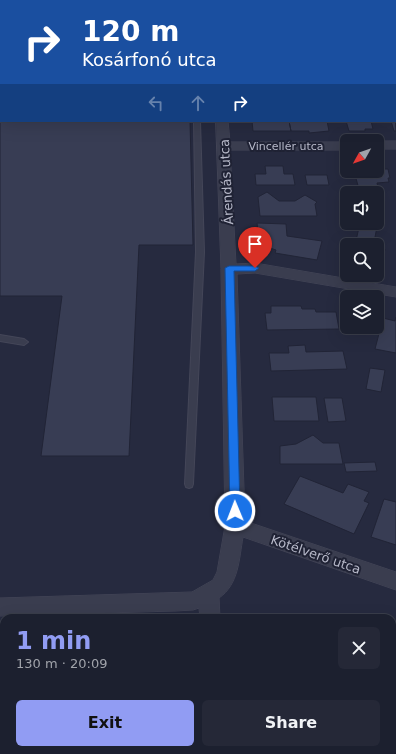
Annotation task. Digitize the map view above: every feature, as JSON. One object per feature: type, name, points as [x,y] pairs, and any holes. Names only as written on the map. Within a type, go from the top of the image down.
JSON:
[{"type":"street","name":"Árendás utca","points":[[209,594],[220,586],[227,573],[235,526],[229,268],[222,122]]},
{"type":"street","points":[[384,145],[396,145]]},
{"type":"street","name":"Vincellér utca","points":[[224,146],[340,146]]},
{"type":"street","points":[[229,268],[255,268],[396,292]]},
{"type":"street","name":"Kötélverő utca","points":[[235,526],[396,581]]},
{"type":"street","points":[[0,608],[192,601],[209,594],[210,614]]},
{"type":"lane","points":[[189,484],[200,252],[198,122]]},
{"type":"lane","points":[[0,338],[24,342]]},
{"type":"building","points":[[0,122],[190,122],[193,245],[139,245],[129,456],[41,456],[62,296],[0,296]]},
{"type":"building","points":[[252,122],[289,122],[291,131],[253,131]]},
{"type":"building","points":[[289,122],[327,122],[329,131],[309,133],[309,131],[291,131]]},
{"type":"building","points":[[346,122],[371,122],[373,129],[365,129],[365,131],[349,131]]},
{"type":"building","points":[[391,122],[396,122],[396,131],[394,131]]},
{"type":"building","points":[[265,166],[283,166],[284,174],[293,174],[295,185],[256,185],[255,174],[266,174]]},
{"type":"building","points":[[384,169],[388,169],[390,178],[388,178],[389,182],[377,183],[378,186],[358,186],[356,178],[384,178]]},
{"type":"building","points":[[305,175],[327,175],[329,185],[307,185]]},
{"type":"building","points":[[267,192],[279,201],[295,201],[305,195],[317,202],[315,204],[317,216],[260,216],[258,197]]},
{"type":"building","points":[[257,223],[286,224],[287,236],[322,241],[317,260],[275,253],[276,250],[267,247],[263,240],[259,240]]},
{"type":"building","points":[[358,230],[376,230],[375,238],[357,238]]},
{"type":"building","points":[[271,306],[301,306],[302,309],[315,309],[316,312],[336,312],[339,329],[267,330],[265,313],[271,313]]},
{"type":"building","points":[[396,317],[396,353],[375,349],[379,334],[384,334],[384,318],[395,321]]},
{"type":"building","points":[[305,345],[306,352],[343,351],[347,369],[271,371],[269,353],[289,353],[288,346]]},
{"type":"building","points":[[370,368],[385,370],[381,392],[366,389]]},
{"type":"building","points":[[272,397],[316,397],[319,421],[274,421]]},
{"type":"building","points":[[324,398],[342,398],[346,421],[328,422]]},
{"type":"building","points":[[313,435],[323,443],[339,443],[343,464],[280,464],[280,446],[296,444]]},
{"type":"building","points":[[375,462],[377,471],[346,472],[344,463]]},
{"type":"building","points":[[300,476],[343,493],[348,484],[369,492],[364,501],[369,503],[354,534],[284,504]]},
{"type":"building","points":[[384,499],[396,502],[396,545],[371,537]]},
{"type":"route","points":[[235,511],[229,268],[255,268]]}]
